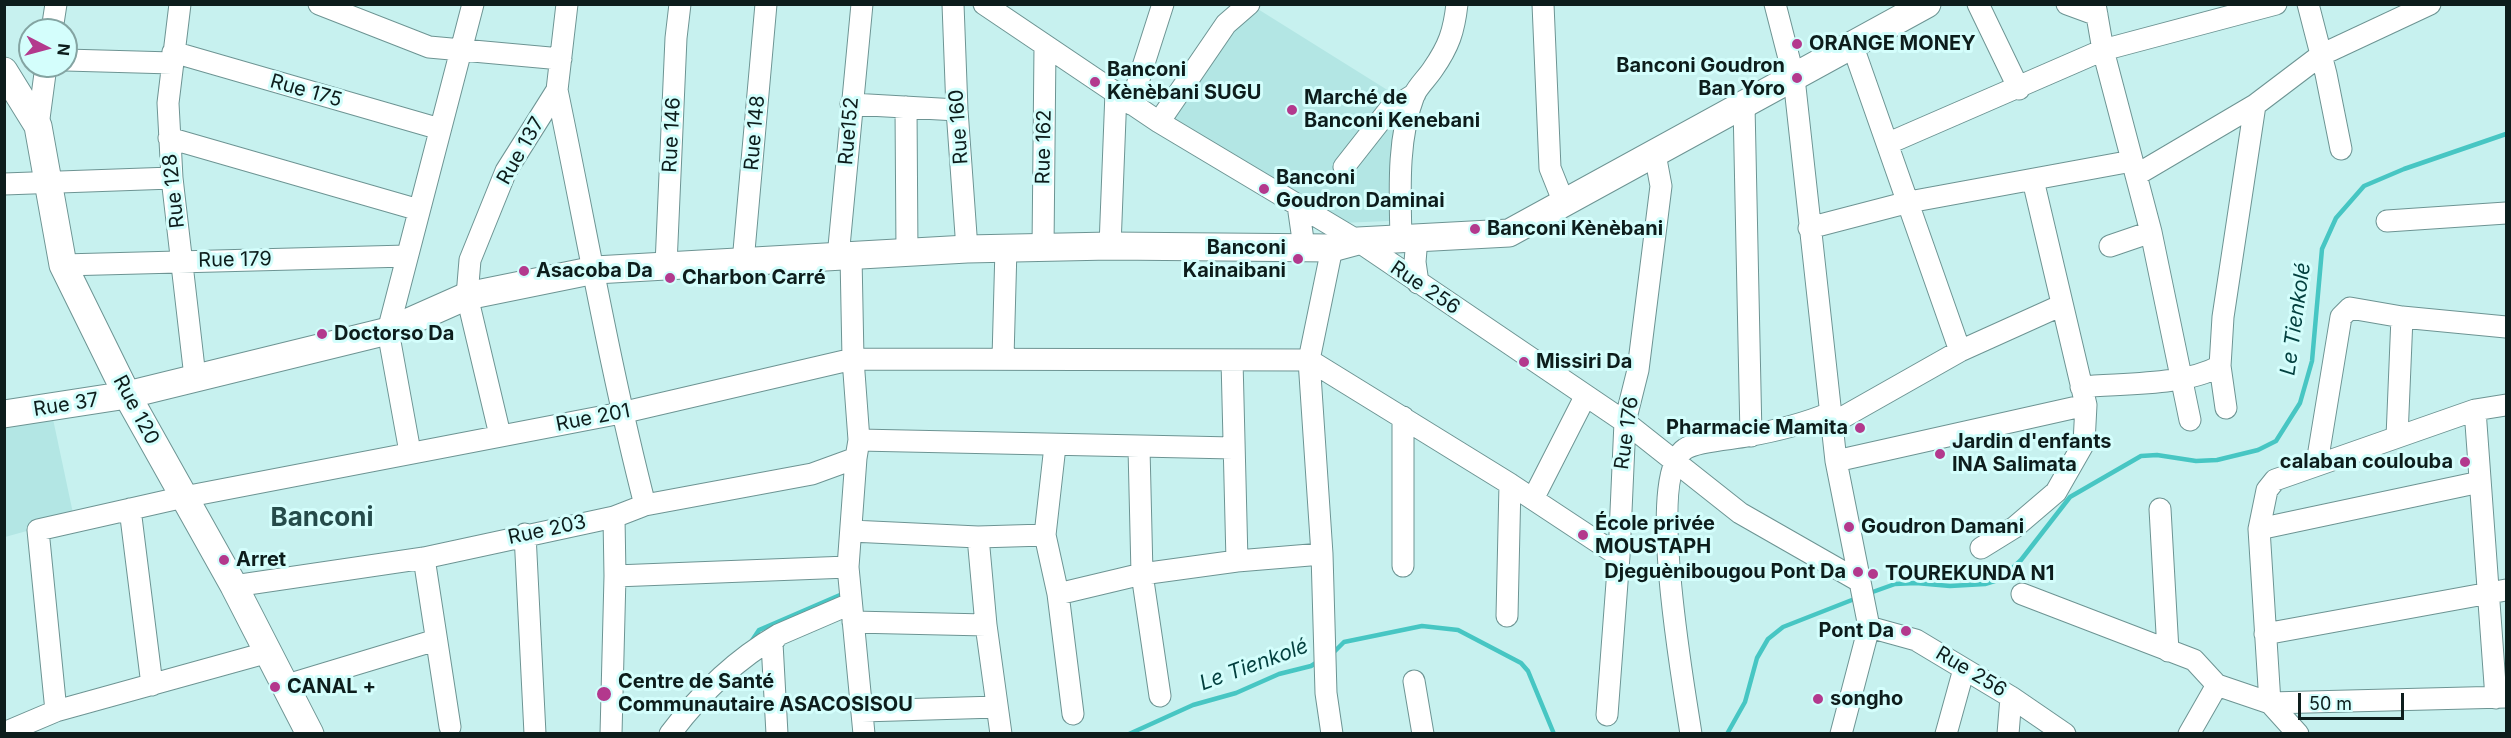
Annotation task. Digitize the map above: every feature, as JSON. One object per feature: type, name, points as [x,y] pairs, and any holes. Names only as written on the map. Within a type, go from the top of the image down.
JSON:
[{"type":"main road","name":"Rue 37","points":[[4,414],[127,395],[388,331],[467,296],[595,270],[967,249],[1110,246],[1332,248],[1358,242],[1509,233],[1927,4]]},
{"type":"main road","name":"Rue 120","points":[[5,73],[38,126],[46,183],[63,265],[127,395],[234,586],[310,734]]},
{"type":"street","name":"Rue 128","points":[[180,4],[168,103],[169,138],[195,377]]},
{"type":"street","points":[[319,4],[429,48],[561,59]]},
{"type":"street","points":[[410,452],[388,331],[473,4]]},
{"type":"street","name":"Rue 137","points":[[500,435],[467,296],[471,260],[506,171],[557,90],[567,4]]},
{"type":"street","name":"Rue 146","points":[[666,265],[676,38],[680,4]]},
{"type":"street","name":"Rue 148","points":[[743,262],[766,4]]},
{"type":"street","name":"Rue152","points":[[862,4],[851,104],[844,256],[853,359],[857,449],[848,567],[864,734]]},
{"type":"street","name":"Rue 160","points":[[953,4],[957,110],[967,249]]},
{"type":"street","name":"Rue 256","points":[[984,4],[1159,122],[1358,242],[1624,422],[1740,513],[1859,580]]},
{"type":"street","points":[[1110,246],[1124,98],[1163,4]]},
{"type":"street","points":[[1159,122],[1226,24],[1249,4]]},
{"type":"street","points":[[1418,283],[1400,189],[1404,142],[1415,94],[1443,54],[1454,32],[1457,4]]},
{"type":"street","points":[[1543,4],[1550,168],[1564,203]]},
{"type":"street","points":[[1775,4],[1794,78],[1836,461],[1869,627],[1841,734]]},
{"type":"street","points":[[1978,4],[2019,89]]},
{"type":"street","points":[[2067,4],[2096,10],[2103,50],[2151,231],[2190,420]]},
{"type":"street","points":[[1889,143],[2019,89],[2103,50],[2276,4]]},
{"type":"street","points":[[2308,4],[2341,149]]},
{"type":"street","points":[[1809,228],[1909,202],[2033,180],[2135,167],[2254,105],[2321,55],[2430,4]]},
{"type":"street","points":[[1852,44],[1889,143],[1960,351]]},
{"type":"street","name":"Rue 162","points":[[1043,248],[1045,46]]},
{"type":"street","name":"Rue 175","points":[[78,60],[172,58],[440,129]]},
{"type":"street","points":[[38,126],[44,78]]},
{"type":"street","points":[[557,90],[595,270],[621,413],[645,506]]},
{"type":"street","points":[[1344,167],[1388,111],[1415,94]]},
{"type":"street","points":[[851,104],[957,110]]},
{"type":"street","points":[[1744,105],[1751,436]]},
{"type":"street","points":[[2226,408],[2220,366],[2223,317],[2254,105]]},
{"type":"street","points":[[906,107],[907,252]]},
{"type":"street","points":[[169,138],[419,210]]},
{"type":"street","name":"Rue 176","points":[[1606,715],[1619,556],[1624,422],[1638,370],[1661,186],[1655,154]]},
{"type":"street","points":[[4,184],[172,178]]},
{"type":"street","points":[[1981,548],[2015,527],[2056,492],[2084,443],[2083,396],[2033,180]]},
{"type":"street","points":[[1298,205],[1304,247]]},
{"type":"street","points":[[2387,221],[2506,213]]},
{"type":"street","points":[[2110,246],[2151,231]]},
{"type":"street","points":[[1003,358],[1006,248]]},
{"type":"street","points":[[1332,248],[1309,360],[1322,554],[1322,634],[1326,693],[1332,734]]},
{"type":"street","name":"Rue 179","points":[[63,265],[407,256]]},
{"type":"street","points":[[1691,734],[1672,597],[1666,515],[1668,477],[1674,460],[1685,448],[1831,418],[1960,351],[2062,304]]},
{"type":"street","points":[[2317,464],[2341,317],[2350,308],[2402,317],[2506,327]]},
{"type":"street","points":[[2397,437],[2402,317]]},
{"type":"street","name":"Rue 201","points":[[56,711],[38,530],[184,497],[621,413],[853,359],[1309,360]]},
{"type":"street","points":[[1232,360],[1237,561]]},
{"type":"street","points":[[1309,360],[1510,484],[1619,556]]},
{"type":"street","points":[[1836,461],[2083,396],[2208,373],[2220,366]]},
{"type":"street","points":[[1533,499],[1585,397]]},
{"type":"street","points":[[2298,734],[2270,703],[2259,529],[2266,490],[2275,480],[2317,464],[2475,410],[2506,405]]},
{"type":"street","points":[[2022,594],[2194,660],[2217,686],[2270,703],[2501,698],[2497,592],[2480,482],[2475,410]]},
{"type":"street","points":[[1403,417],[1403,566]]},
{"type":"street","points":[[857,449],[1055,446],[1233,448]]},
{"type":"street","points":[[1055,446],[1045,535],[1058,594],[1073,714]]},
{"type":"street","points":[[1139,448],[1142,574],[1160,696]]},
{"type":"street","name":"Rue 203","points":[[234,586],[424,558],[614,516],[645,506],[812,474],[857,449]]},
{"type":"street","points":[[2259,529],[2480,482]]},
{"type":"street","points":[[1508,616],[1510,484]]},
{"type":"street","points":[[130,509],[152,684]]},
{"type":"street","points":[[2160,509],[2168,651]]},
{"type":"street","points":[[610,734],[615,576],[614,516]]},
{"type":"street","points":[[850,531],[978,537],[1045,535]]},
{"type":"street","points":[[525,534],[535,734]]},
{"type":"street","points":[[978,537],[986,625],[1001,734]]},
{"type":"street","points":[[1058,594],[1142,574],[1237,561],[1322,554]]},
{"type":"street","points":[[424,558],[450,727]]},
{"type":"street","points":[[615,576],[848,567]]},
{"type":"street","points":[[2265,634],[2497,592]]},
{"type":"street","points":[[670,734],[711,686],[752,650],[778,635],[852,613],[986,625]]},
{"type":"street","name":"Rue 256","points":[[1869,627],[1916,640],[2011,697],[2065,734]]},
{"type":"street","points":[[777,734],[771,652],[778,635]]},
{"type":"street","points":[[286,685],[435,640]]},
{"type":"street","points":[[8,732],[56,711],[269,652]]},
{"type":"street","points":[[1946,734],[1964,669]]},
{"type":"street","points":[[1414,681],[1423,734]]},
{"type":"street","points":[[2190,734],[2217,686]]},
{"type":"street","points":[[2008,734],[2011,697]]},
{"type":"street","points":[[862,711],[997,707]]},
{"type":"shaded area","name":"Marché de Banconi Kenebani","points":[[1253,6],[1405,101],[1412,220],[1341,223],[1172,119]]},
{"type":"shaded area","points":[[53,419],[74,518],[5,537],[5,427]]},
{"type":"waterway","name":"Le Tienkolé","points":[[1867,594],[1895,584],[1950,586],[1985,584],[2001,579],[2021,560],[2070,497],[2141,456],[2157,455],[2196,461],[2217,460],[2258,450],[2276,441],[2300,403],[2312,361],[2322,249],[2336,218],[2364,186],[2404,169],[2506,134]]},
{"type":"waterway","points":[[751,642],[759,630],[840,595]]},
{"type":"waterway","name":"Le Tienkolé","points":[[1727,734],[1745,702],[1757,658],[1768,639],[1783,627],[1857,598]]},
{"type":"waterway","name":"Le Tienkolé","points":[[1332,654],[1344,642],[1422,626],[1458,630],[1521,663],[1528,671],[1554,734]]},
{"type":"waterway","name":"Le Tienkolé","points":[[1129,734],[1193,705],[1236,693],[1279,674],[1311,666],[1319,661]]},
{"type":"place","name":"ORANGE MONEY","points":[[1797,44]]},
{"type":"place","name":"Banconi Goudron Ban Yoro","points":[[1797,78]]},
{"type":"place","name":"Banconi Kènèbani SUGU","points":[[1095,82]]},
{"type":"place","name":"Marché de Banconi Kenebani","points":[[1292,110]]},
{"type":"place","name":"Banconi Goudron Daminai","points":[[1264,189]]},
{"type":"place","name":"Banconi Kènèbani","points":[[1475,229]]},
{"type":"place","name":"Banconi Kainaibani","points":[[1298,259]]},
{"type":"place","name":"Asacoba Da","points":[[524,271]]},
{"type":"place","name":"Charbon Carré","points":[[670,278]]},
{"type":"place","name":"Doctorso Da","points":[[322,334]]},
{"type":"place","name":"Missiri Da","points":[[1524,362]]},
{"type":"place","name":"Pharmacie Mamita","points":[[1860,428]]},
{"type":"place","name":"Jardin d'enfants INA Salimata","points":[[1940,454]]},
{"type":"place","name":"calaban coulouba","points":[[2465,462]]},
{"type":"place","name":"Goudron Damani","points":[[1849,527]]},
{"type":"place","name":"École privée MOUSTAPH","points":[[1583,535]]},
{"type":"place","name":"Arret","points":[[224,560]]},
{"type":"place","name":"Djeguènibougou Pont Da","points":[[1858,572]]},
{"type":"place","name":"TOUREKUNDA N1","points":[[1873,574]]},
{"type":"place","name":"Pont Da","points":[[1906,631]]},
{"type":"place","name":"CANAL +","points":[[275,687]]},
{"type":"place","name":"Centre de Santé Communautaire ASACOSISOU","points":[[604,694]]},
{"type":"place","name":"songho","points":[[1818,699]]},
{"type":"district","name":"Banconi","points":[[322,518]]}]
